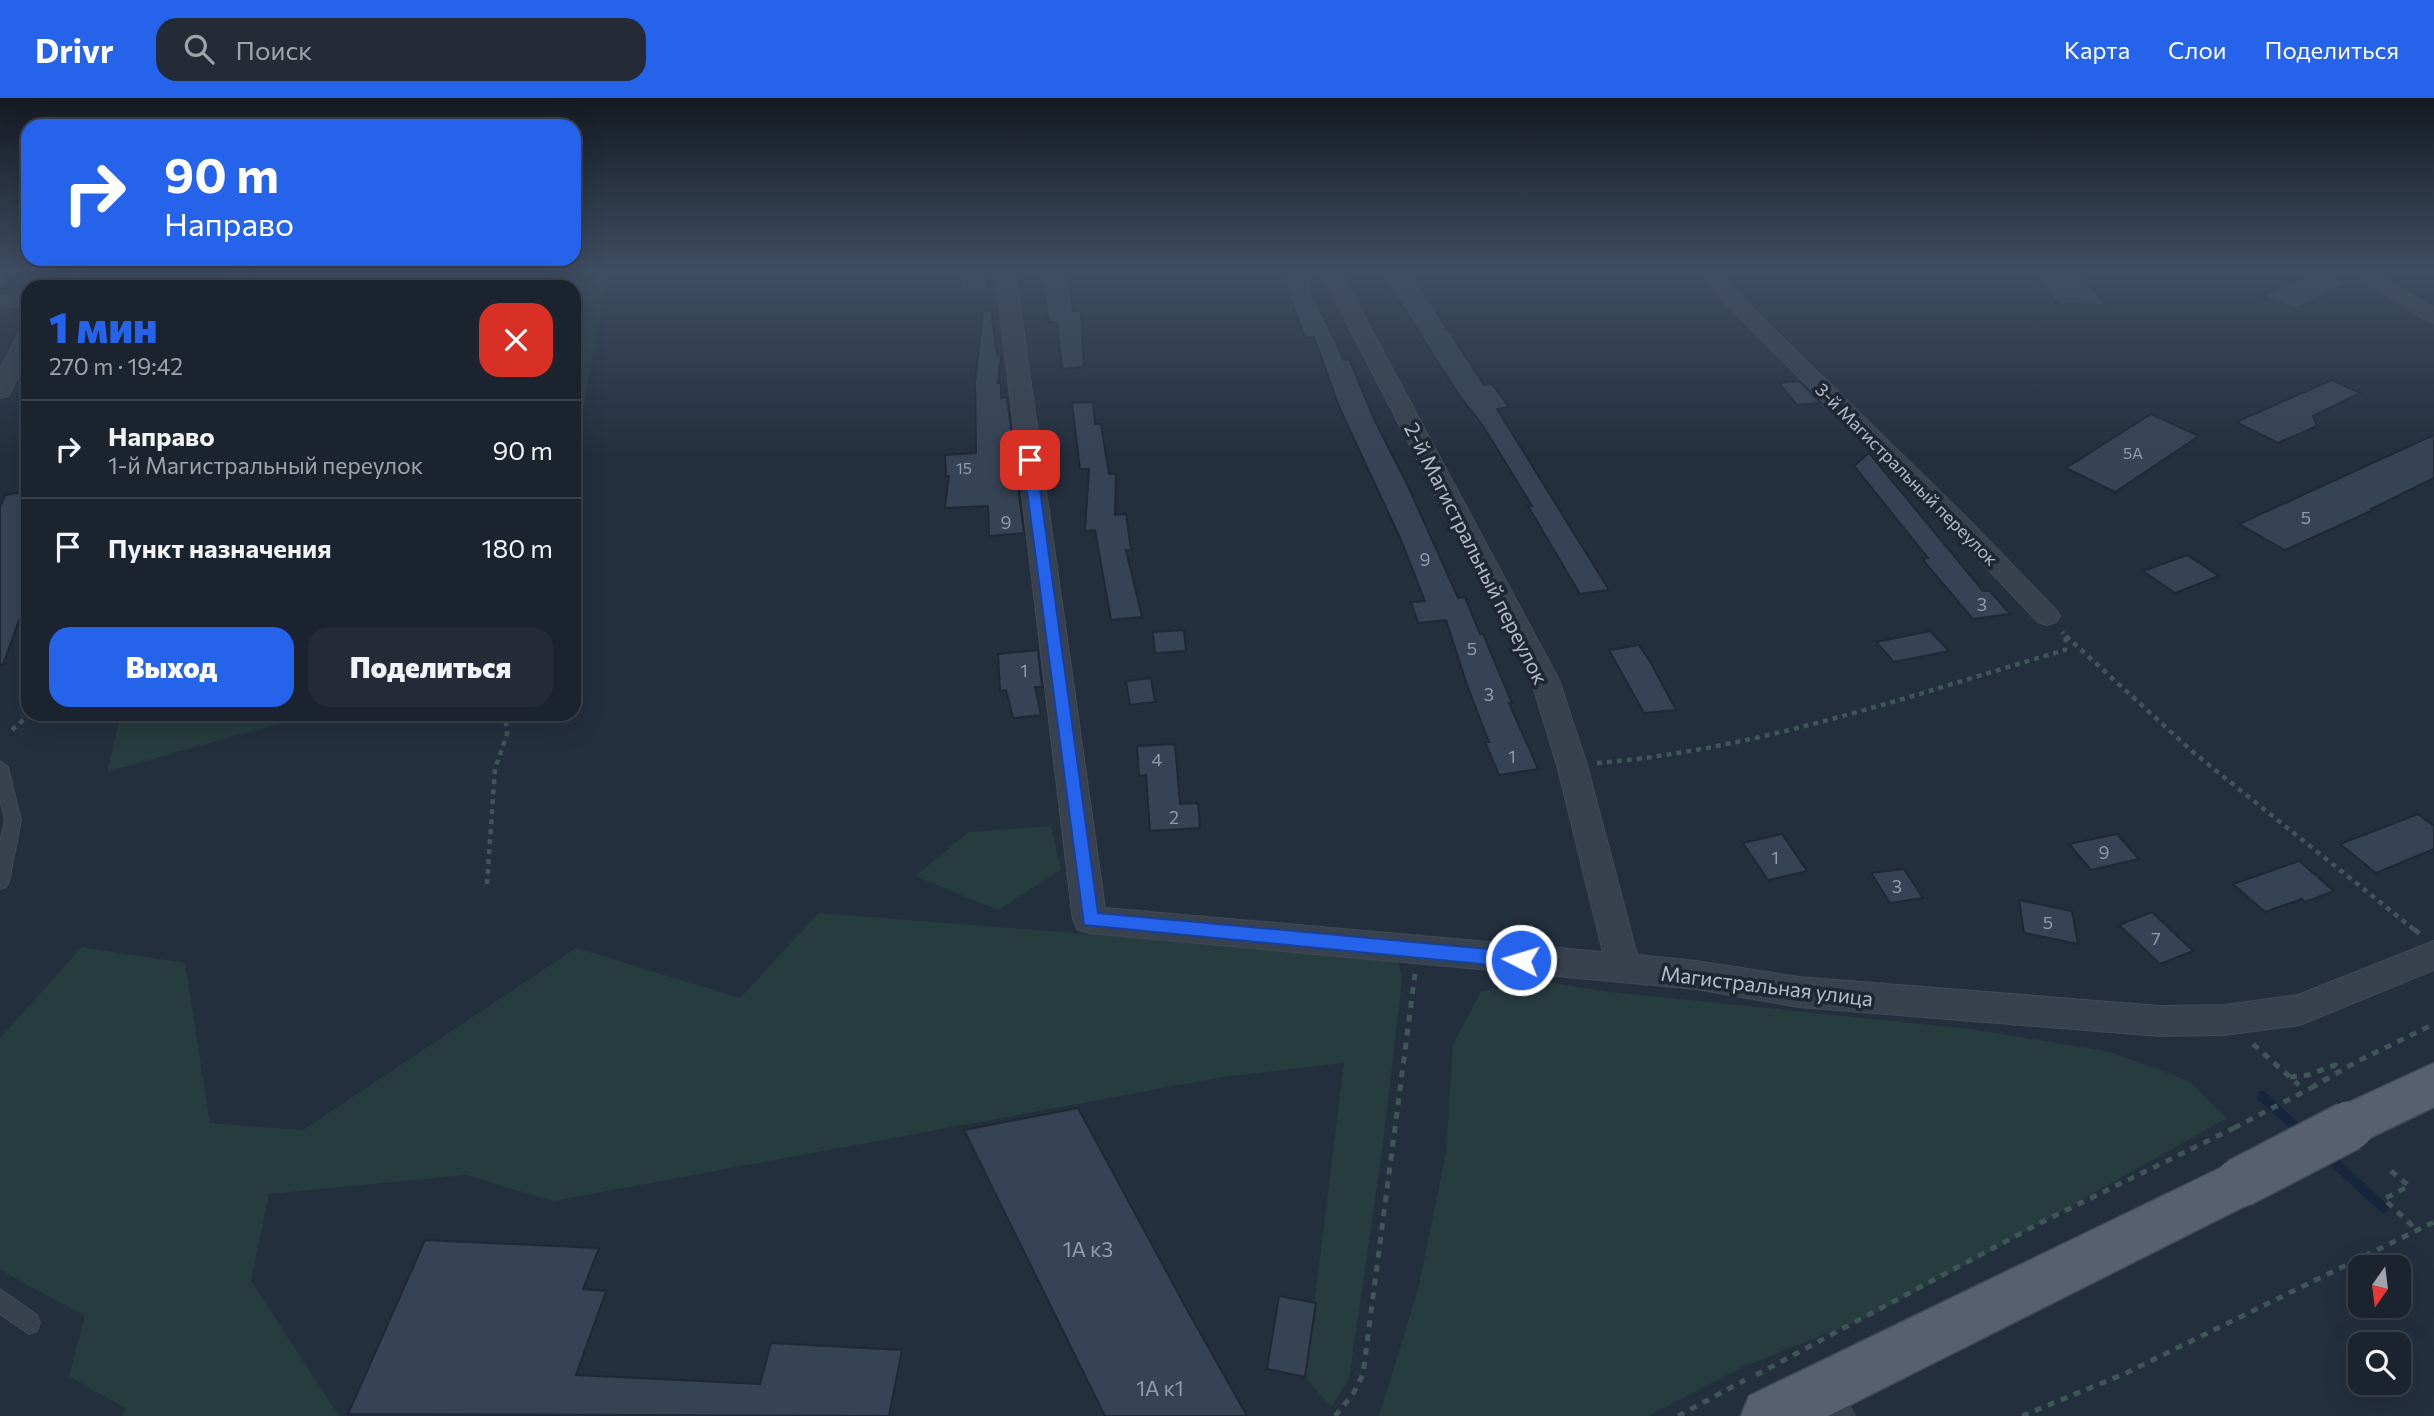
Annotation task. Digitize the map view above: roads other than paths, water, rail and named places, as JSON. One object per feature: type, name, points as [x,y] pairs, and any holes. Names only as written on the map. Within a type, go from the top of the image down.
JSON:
[{"type":"main road","points":[[1769,1416],[1834,1402],[2239,1183],[2434,1084]]},
{"type":"street","name":"Магистральная улица","points":[[1013,333],[1090,920],[1696,975],[1813,993],[2160,1021],[2225,1020],[2300,1010],[2429,946]]},
{"type":"street","name":"2-й Магистральный переулок","points":[[1362,333],[1545,680],[1572,765],[1624,969]]},
{"type":"street","name":"3-й Магистральный переулок","points":[[1766,333],[1959,524],[2047,616]]},
{"type":"street","points":[[0,391],[21,349]]},
{"type":"lane","points":[[0,767],[13,820],[0,882]]},
{"type":"lane","points":[[0,1300],[29,1323]]},
{"type":"waterway","points":[[2262,1096],[2301,1132]]},
{"type":"waterway","points":[[2326,1155],[2384,1208]]}]
